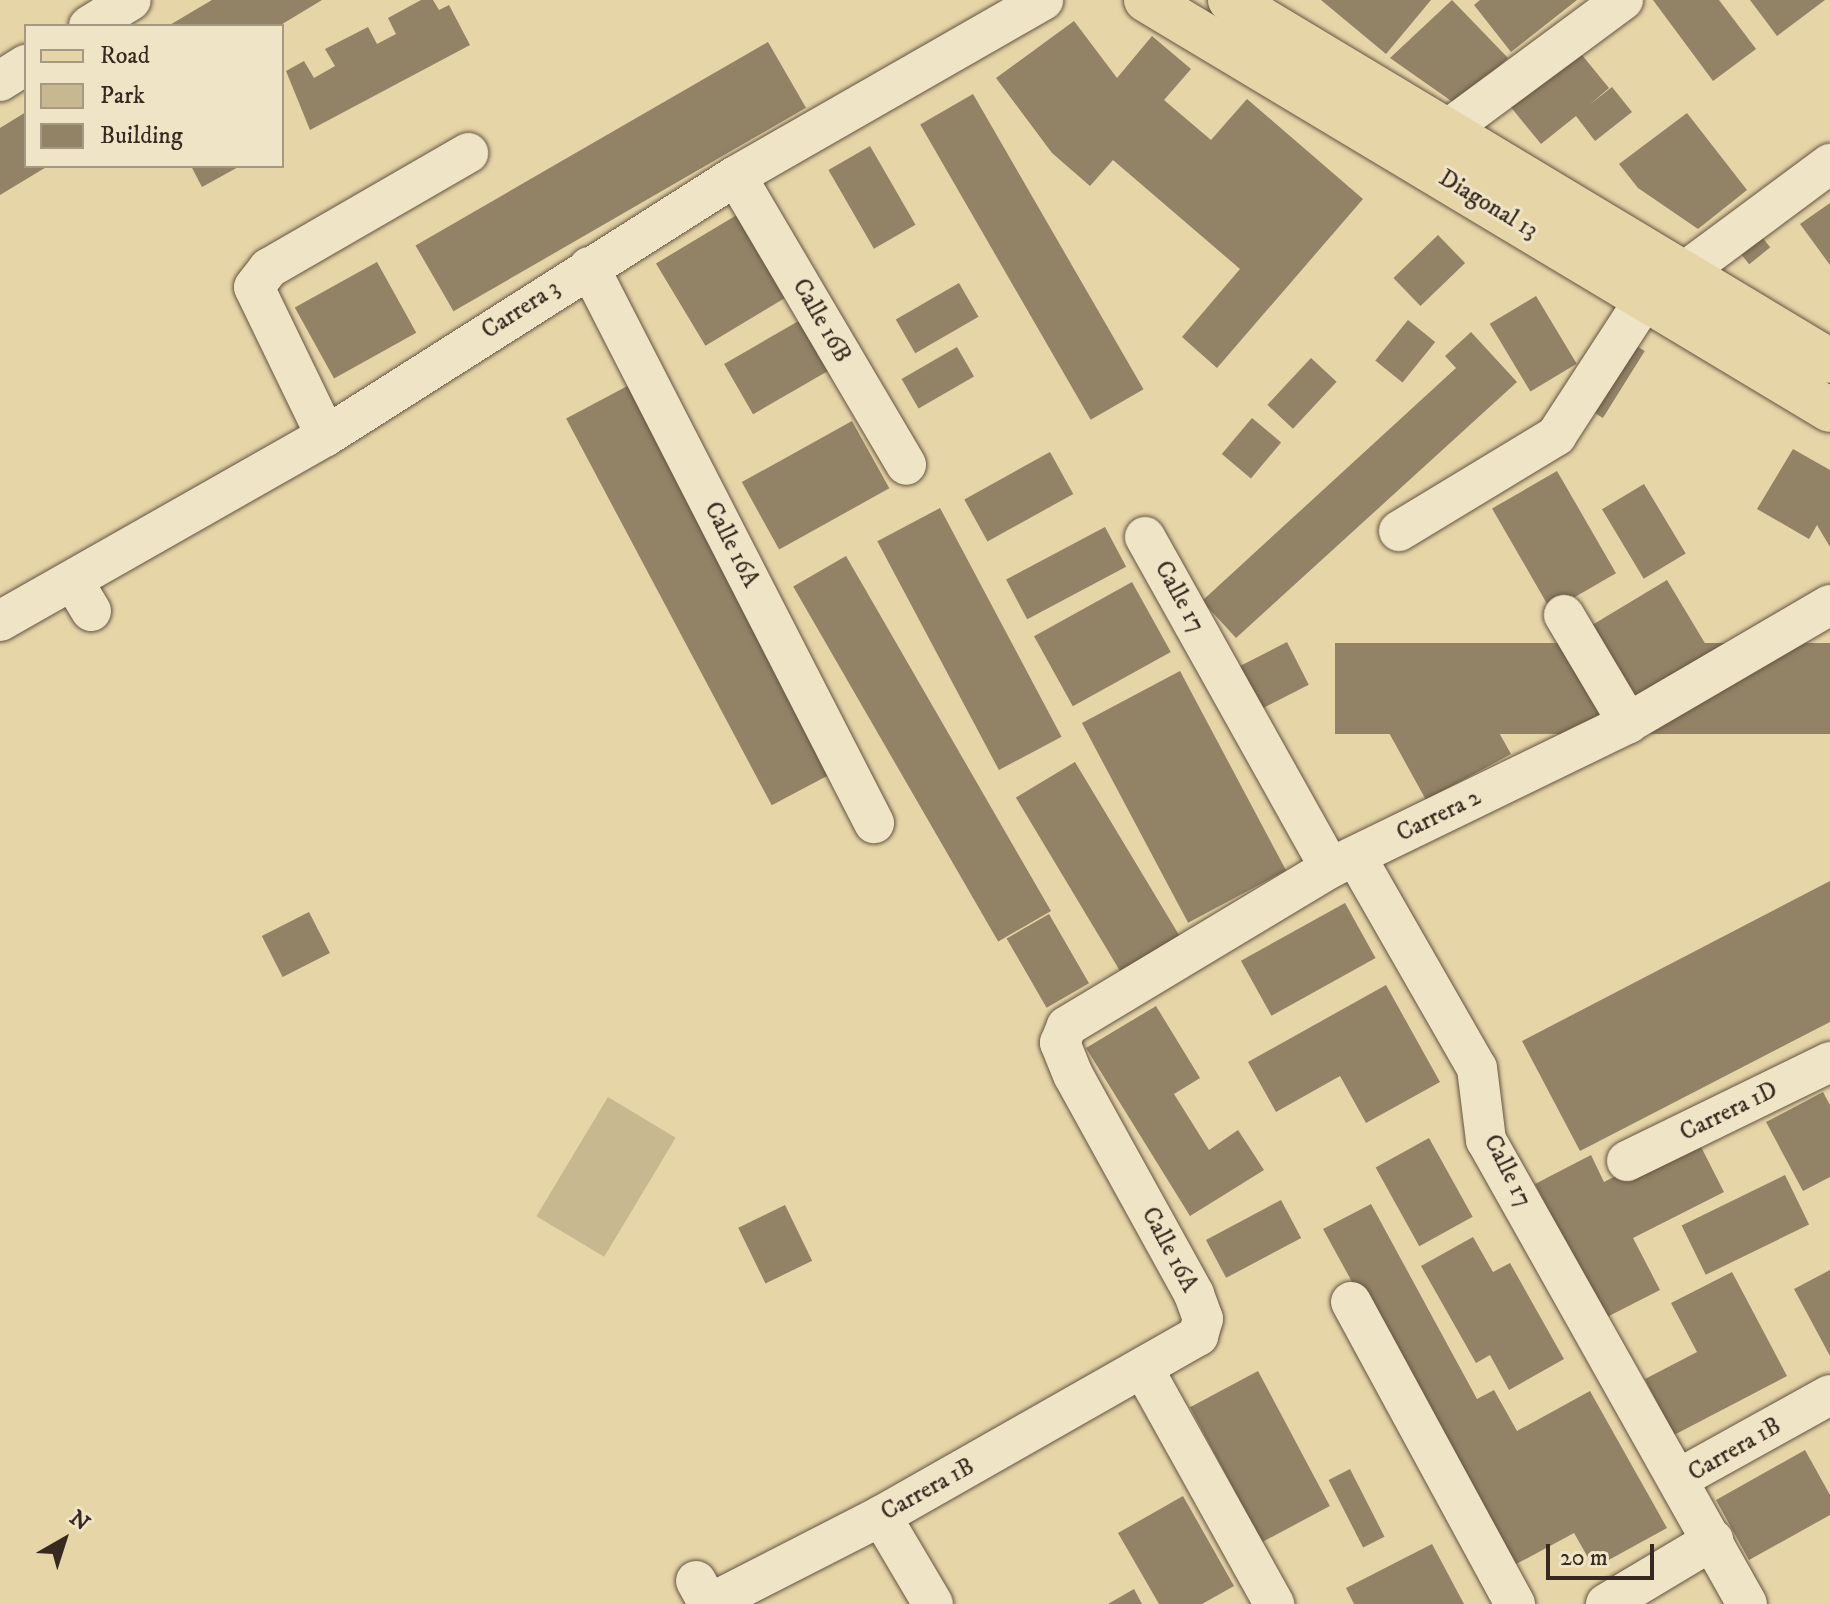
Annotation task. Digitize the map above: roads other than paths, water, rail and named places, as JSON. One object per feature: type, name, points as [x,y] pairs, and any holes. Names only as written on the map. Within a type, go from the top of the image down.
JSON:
[{"type":"main road","name":"Diagonal 13","points":[[1146,0],[1830,410]]},
{"type":"main road","name":"Diagonal 13","points":[[1230,0],[1830,361]]},
{"type":"street","points":[[92,24],[131,0]]},
{"type":"street","name":"Carrera 3","points":[[0,621],[238,505],[326,436],[589,267],[736,176],[1043,0]]},
{"type":"street","points":[[1447,130],[1623,0]]},
{"type":"street","points":[[0,81],[24,66]]},
{"type":"street","points":[[326,436],[254,287],[269,268],[468,153]]},
{"type":"street","points":[[1683,273],[1830,164]]},
{"type":"street","name":"Calle 16B","points":[[736,176],[906,465]]},
{"type":"street","name":"Calle 16A","points":[[589,267],[874,823]]},
{"type":"street","points":[[1399,531],[1556,436],[1645,299]]},
{"type":"street","name":"Calle 17","points":[[1145,537],[1343,862],[1477,1068],[1486,1140],[1680,1478]]},
{"type":"street","name":"Carrera 2","points":[[1060,1043],[1067,1026],[1343,862],[1628,723],[1830,605]]},
{"type":"street","points":[[1564,615],[1628,723]]},
{"type":"street","name":"Calle 16A","points":[[1060,1043],[1203,1319],[1198,1336],[1144,1370]]},
{"type":"street","name":"Carrera 1D","points":[[1627,1161],[1828,1068]]},
{"type":"street","points":[[1351,1302],[1515,1604]]},
{"type":"street","points":[[1144,1370],[1274,1604]]},
{"type":"street","name":"Carrera 1B","points":[[702,1592],[800,1573],[881,1516],[1144,1370]]},
{"type":"street","name":"Carrera 1B","points":[[1747,1604],[1680,1478],[1830,1395]]},
{"type":"street","points":[[881,1516],[933,1604]]},
{"type":"street","points":[[1606,1604],[1713,1540]]}]
